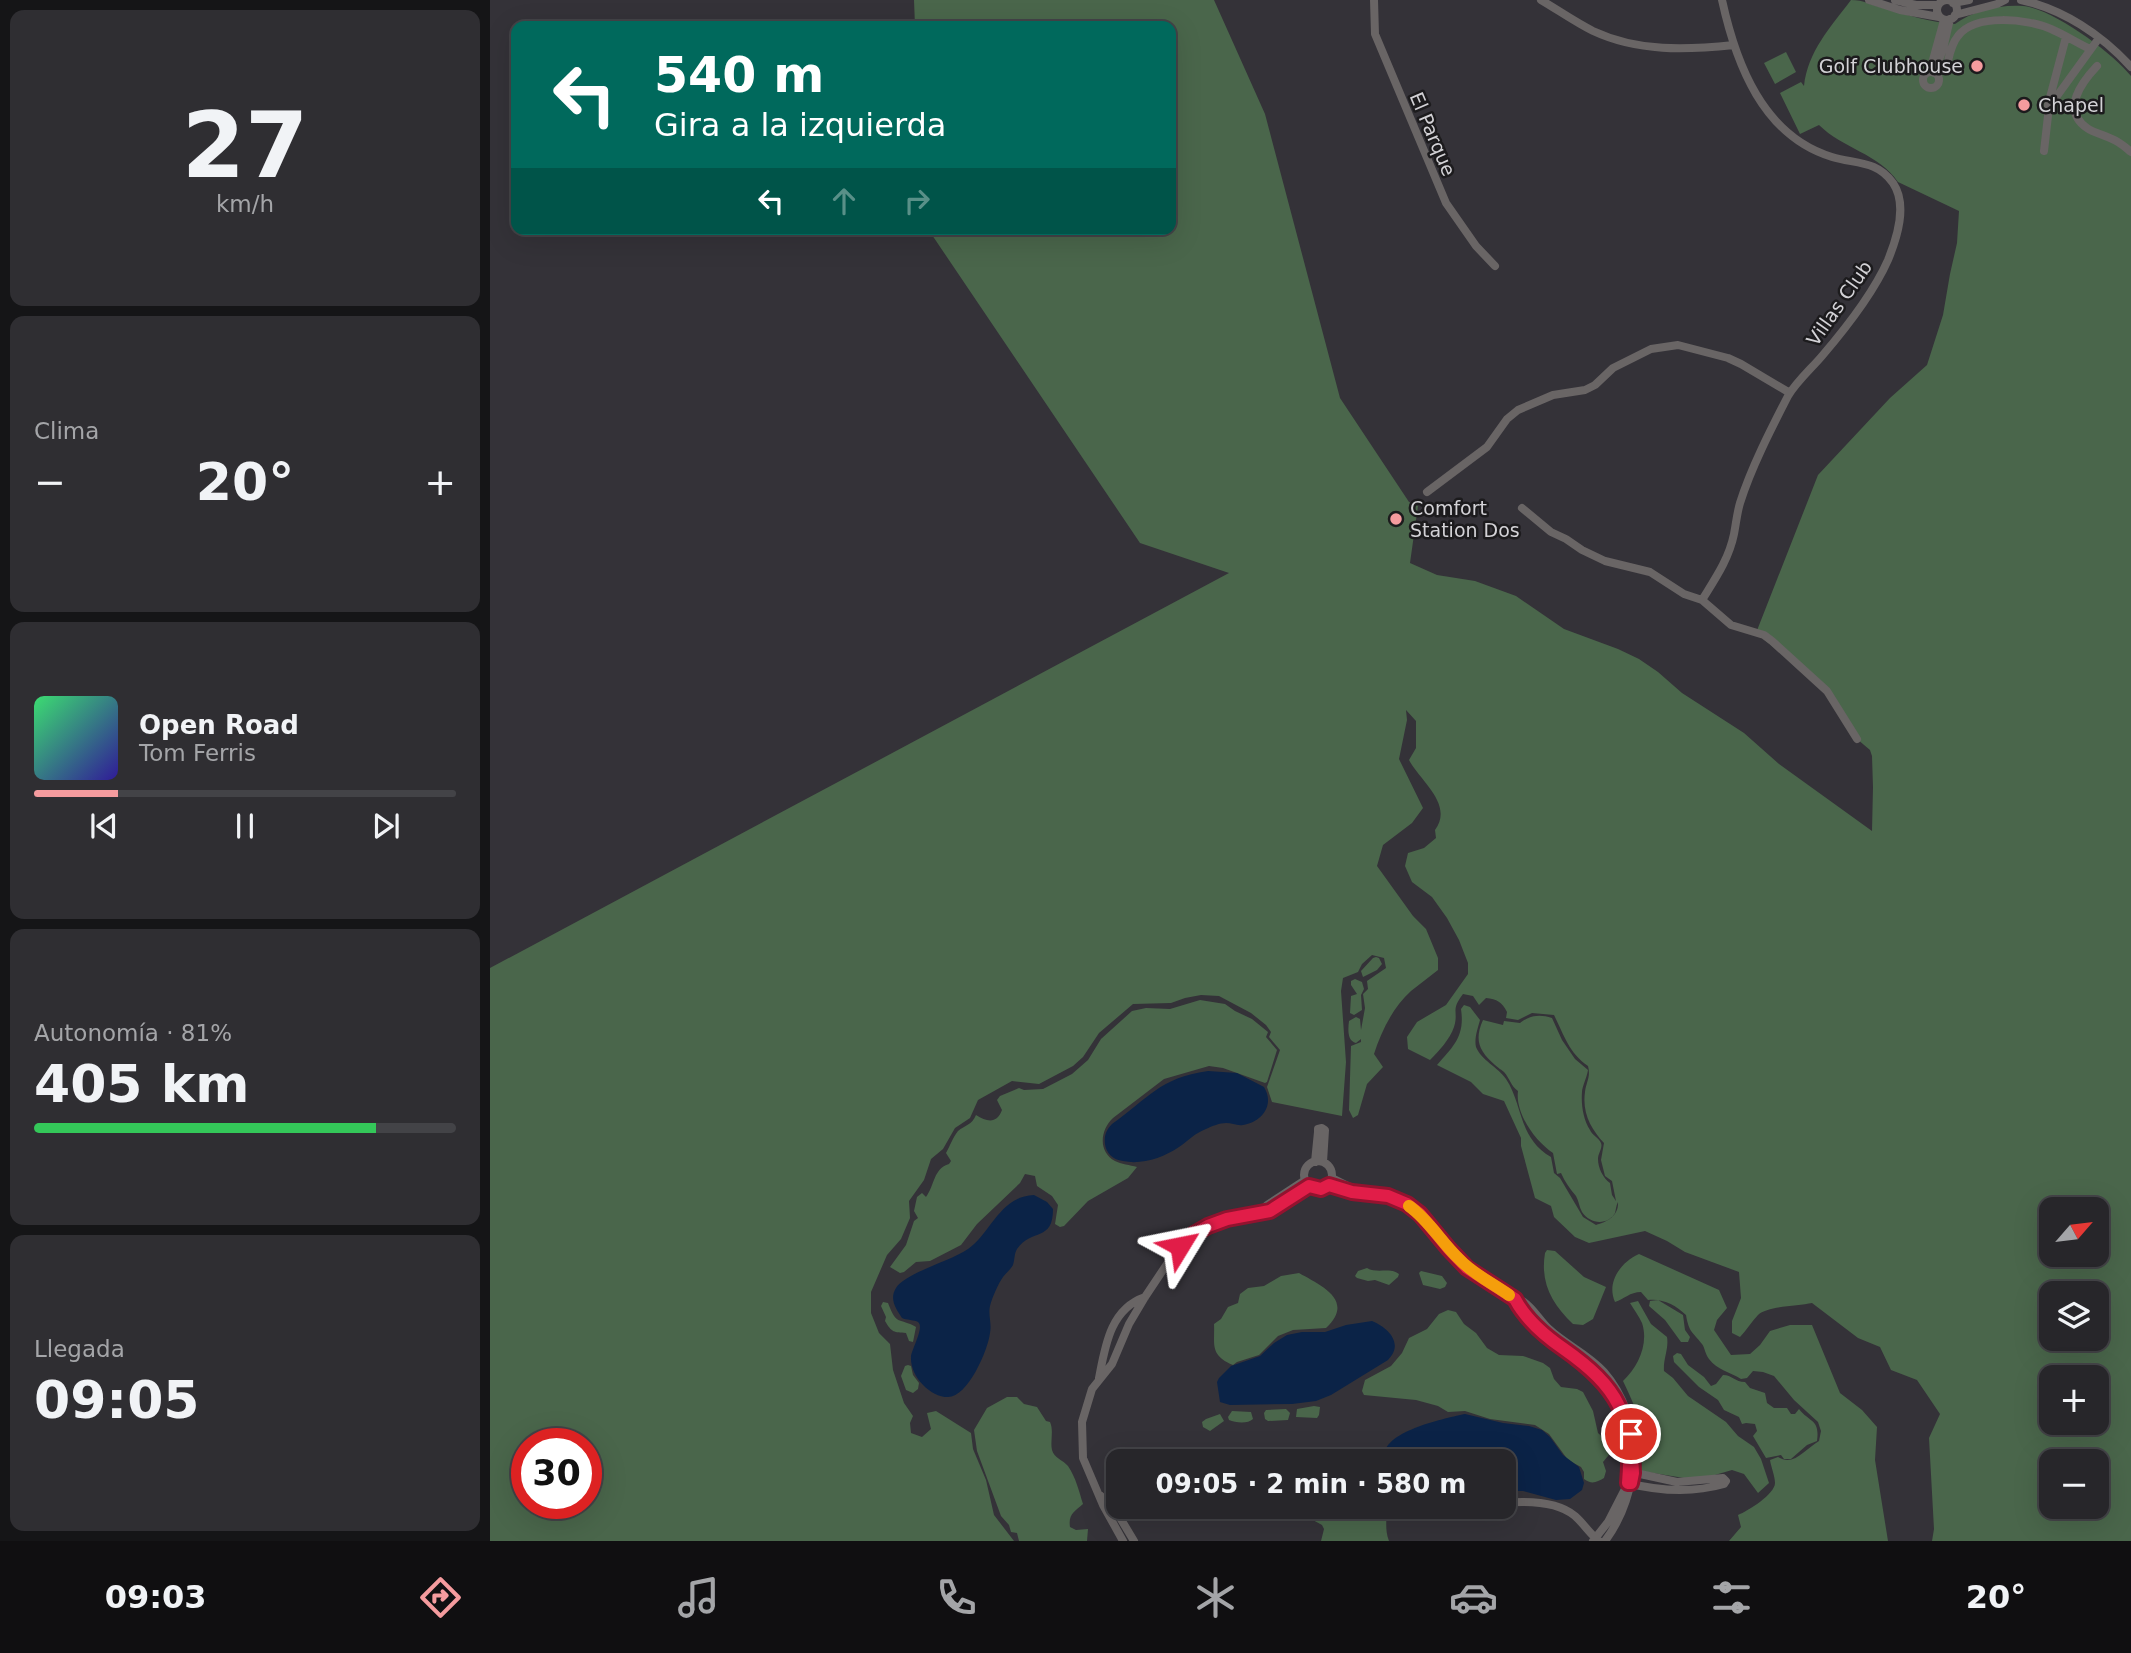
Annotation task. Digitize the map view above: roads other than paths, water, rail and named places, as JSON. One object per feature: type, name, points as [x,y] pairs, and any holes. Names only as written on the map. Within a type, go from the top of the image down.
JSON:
[{"type":"street","name":"El Parque","points":[[1374,0],[1375,34],[1446,203],[1476,246],[1495,266]]},
{"type":"street","points":[[1541,0],[1593,31],[1617,40],[1654,48],[1689,50],[1734,45]]},
{"type":"street","name":"Villas Club","points":[[1702,600],[1725,561],[1740,504],[1790,393],[1863,304],[1887,261],[1900,214],[1897,191],[1889,178],[1870,165],[1856,160],[1833,158],[1806,146],[1768,113],[1753,92],[1734,45],[1722,0]]},
{"type":"street","points":[[1870,0],[1900,10],[1947,18],[2005,0]]},
{"type":"street","points":[[1895,0],[1916,5],[1938,5],[1946,0],[1953,3],[1969,0]]},
{"type":"street","points":[[2021,0],[2058,12],[2099,38],[2131,67]]},
{"type":"street","points":[[1932,72],[1947,18],[1956,9],[1953,3]]},
{"type":"street","points":[[1938,5],[1937,10],[1947,18]]},
{"type":"street","points":[[1948,61],[1952,46],[1960,33],[1970,26],[1985,22],[2011,20],[2049,28],[2090,49]]},
{"type":"street","points":[[2044,150],[2050,93],[2066,37]]},
{"type":"street","points":[[2049,107],[2099,38]]},
{"type":"street","points":[[2097,66],[2077,93],[2074,110],[2076,116],[2088,129],[2115,140],[2131,152]]},
{"type":"street","points":[[1427,492],[1487,447],[1512,414],[1543,398],[1585,390],[1595,385],[1613,368],[1651,349],[1671,344],[1728,358],[1790,393]]},
{"type":"street","points":[[1522,508],[1551,532],[1605,561],[1650,572],[1684,594],[1702,600],[1731,625],[1765,635],[1827,691],[1857,739]]},
{"type":"street","points":[[1319,1162],[1331,1168],[1330,1182],[1321,1189],[1307,1183],[1306,1169],[1319,1162]]},
{"type":"street","points":[[1330,1182],[1388,1196],[1407,1204],[1420,1214],[1467,1268],[1515,1299],[1545,1335],[1591,1370],[1611,1391],[1629,1435],[1631,1472],[1622,1516],[1605,1541]]},
{"type":"street","points":[[1123,1541],[1098,1494],[1083,1458],[1081,1440],[1085,1408],[1093,1389],[1112,1364],[1129,1324],[1175,1252],[1194,1234],[1214,1223],[1259,1213],[1267,1205],[1307,1183]]},
{"type":"street","points":[[1099,1380],[1115,1322],[1136,1300],[1145,1297]]},
{"type":"street","points":[[1110,1334],[1123,1338]]},
{"type":"street","points":[[1629,1483],[1656,1488],[1677,1486],[1723,1478],[1726,1481],[1698,1490],[1677,1486],[1631,1472]]},
{"type":"street","points":[[1516,1503],[1539,1504],[1565,1510],[1575,1516],[1596,1540],[1629,1483]]},
{"type":"street","points":[[1098,1494],[1116,1511],[1134,1541]]},
{"type":"water","points":[[1208,1071],[1237,1073],[1264,1087],[1268,1100],[1265,1112],[1250,1123],[1224,1123],[1211,1127],[1173,1151],[1152,1160],[1123,1161],[1108,1153],[1105,1138],[1112,1124],[1166,1084],[1191,1074]]},
{"type":"water","points":[[1034,1195],[1053,1209],[1052,1219],[1046,1231],[1029,1239],[1017,1249],[1013,1265],[999,1283],[990,1306],[988,1341],[976,1371],[955,1395],[948,1397],[934,1393],[922,1384],[914,1371],[911,1357],[920,1325],[917,1321],[902,1318],[900,1315],[893,1300],[896,1288],[918,1272],[968,1249],[1012,1202]]},
{"type":"water","points":[[1372,1321],[1389,1332],[1394,1342],[1393,1354],[1388,1360],[1331,1395],[1316,1401],[1292,1404],[1230,1405],[1220,1402],[1217,1382],[1231,1366],[1260,1356],[1287,1335],[1325,1332]]},
{"type":"water","points":[[1465,1414],[1542,1430],[1563,1455],[1579,1467],[1584,1483],[1582,1490],[1570,1499],[1556,1500],[1516,1491],[1516,1449],[1386,1449],[1401,1435],[1428,1423]]},
{"type":"place","name":"Golf Clubhouse","points":[[1977,66]]},
{"type":"place","name":"Chapel","points":[[2024,105]]},
{"type":"place","name":"Comfort Station Dos","points":[[1396,519]]}]
